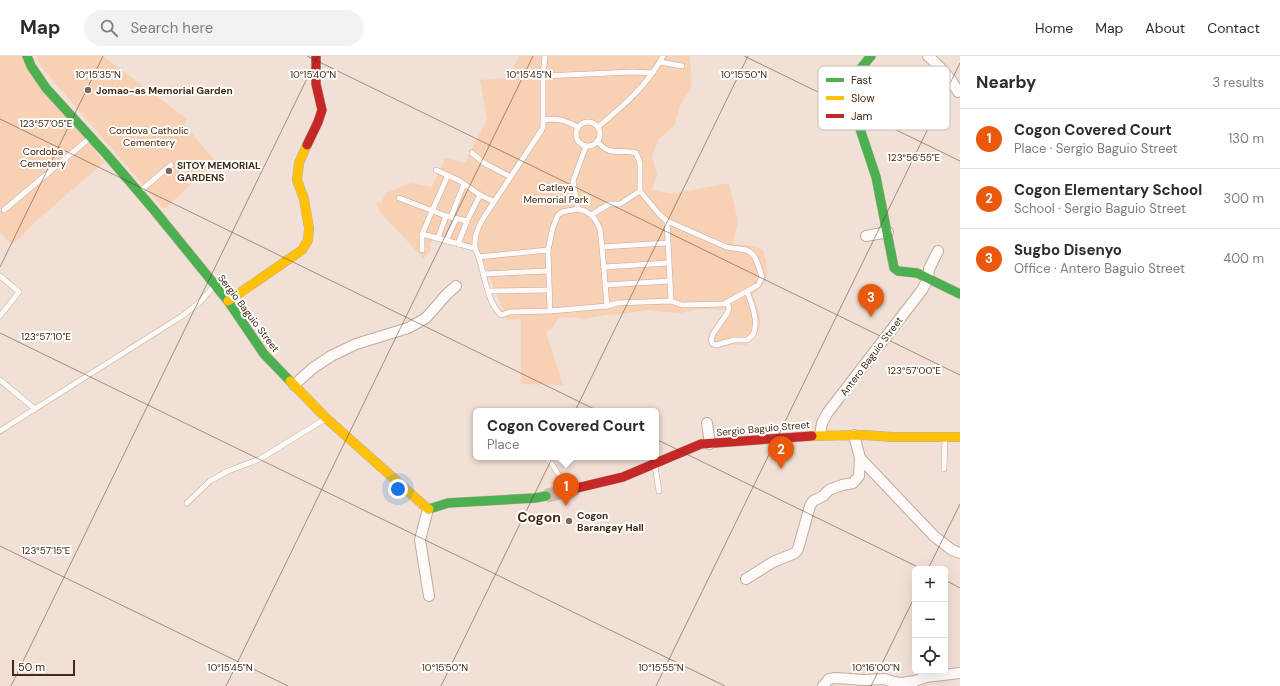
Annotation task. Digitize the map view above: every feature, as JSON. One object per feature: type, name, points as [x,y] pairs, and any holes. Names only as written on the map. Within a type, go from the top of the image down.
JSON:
[{"type":"street","name":"Sergio Baguio Street","points":[[25,56],[29,64],[50,91],[91,136],[228,301],[264,354],[326,418],[428,509]]},
{"type":"street","points":[[228,301],[302,250],[308,241],[310,235],[309,220],[306,213],[304,198],[297,181],[297,172],[299,163],[314,134],[322,112],[317,85],[316,56]]},
{"type":"street","points":[[863,66],[871,56]]},
{"type":"street","points":[[928,56],[940,66]]},
{"type":"street","points":[[950,77],[958,92]]},
{"type":"street","points":[[860,130],[876,177],[895,270],[917,273],[960,294]]},
{"type":"street","points":[[866,236],[888,232]]},
{"type":"street","name":"Antero Baguio Street","points":[[820,435],[822,424],[828,412],[922,290],[928,279],[929,269],[938,252]]},
{"type":"street","points":[[294,385],[313,368],[332,356],[356,344],[408,328],[426,318],[456,286]]},
{"type":"street","points":[[706,423],[710,444]]},
{"type":"street","name":"Sergio Baguio Street","points":[[572,489],[623,477],[701,444],[820,435],[960,437]]},
{"type":"street","points":[[746,579],[773,562],[794,553],[798,549],[810,506],[813,501],[823,496],[831,489],[853,483],[859,476],[860,458],[854,435]]},
{"type":"street","points":[[860,458],[934,536],[952,550],[960,553]]},
{"type":"street","points":[[429,596],[420,540],[428,509],[448,503],[535,498],[546,496]]},
{"type":"street","points":[[823,686],[829,679],[836,678],[864,680],[885,679],[902,683],[915,681],[926,677],[960,673]]},
{"type":"lane","points":[[545,56],[543,76],[544,120],[541,131],[511,177],[493,201],[480,223],[474,248],[479,257],[483,274],[496,310],[502,315],[510,312],[550,311],[607,306],[617,303],[671,301],[682,305],[724,304],[758,285],[762,277],[754,255],[747,250],[724,246],[667,221],[659,214],[640,191],[640,163],[636,153],[631,151],[612,152],[603,148],[597,141]]},
{"type":"lane","points":[[598,127],[634,97],[653,73],[663,56]]},
{"type":"lane","points":[[660,62],[682,66]]},
{"type":"lane","points":[[543,76],[633,72],[653,73]]},
{"type":"lane","points":[[544,120],[556,118],[565,120],[578,127]]},
{"type":"lane","points":[[588,121],[594,123],[598,127],[600,132],[597,141],[592,145],[586,146],[577,139],[576,133],[578,127],[582,123],[588,121]]},
{"type":"lane","points":[[4,210],[91,136]]},
{"type":"lane","points":[[578,209],[572,182],[586,146]]},
{"type":"lane","points":[[472,153],[484,163],[511,177]]},
{"type":"lane","points":[[138,192],[170,165]]},
{"type":"lane","points":[[436,170],[448,175],[480,195],[493,201]]},
{"type":"lane","points":[[422,250],[422,234],[448,175]]},
{"type":"lane","points":[[446,241],[451,218],[464,184]]},
{"type":"lane","points":[[592,215],[609,204],[620,204],[640,191]]},
{"type":"lane","points":[[458,244],[467,221],[480,195]]},
{"type":"lane","points":[[400,198],[451,218],[467,221]]},
{"type":"lane","points":[[550,311],[548,290],[548,250],[555,221],[558,215],[562,212],[578,209],[592,215],[600,229],[607,306]]},
{"type":"lane","points":[[438,238],[451,218]]},
{"type":"lane","points":[[667,221],[671,301]]},
{"type":"lane","points":[[422,234],[474,248]]},
{"type":"lane","points":[[602,247],[667,243]]},
{"type":"lane","points":[[479,257],[548,250]]},
{"type":"lane","points":[[604,267],[668,263]]},
{"type":"lane","points":[[483,274],[548,271]]},
{"type":"lane","points":[[0,276],[19,292],[0,316]]},
{"type":"lane","points":[[605,285],[669,281]]},
{"type":"lane","points":[[0,431],[191,309],[200,302],[215,285]]},
{"type":"lane","points":[[489,291],[548,290]]},
{"type":"lane","points":[[727,302],[729,308],[728,312],[711,340],[713,344],[716,345],[734,340],[747,340],[753,335],[755,322],[754,309],[747,291]]},
{"type":"lane","points":[[0,380],[35,409]]},
{"type":"lane","points":[[187,503],[210,481],[228,471],[260,459],[326,418]]},
{"type":"lane","points":[[944,469],[945,437]]},
{"type":"lane","points":[[547,460],[572,489]]},
{"type":"lane","points":[[654,465],[659,491]]},
{"type":"green space","name":"Cordoba Cemetery","points":[[0,56],[23,56],[104,162],[43,215],[12,245],[0,232]]},
{"type":"green space","name":"Cordova Catholic Cementery","points":[[38,56],[103,56],[187,119],[184,124],[216,162],[164,209],[44,70],[36,58]]},
{"type":"green space","name":"Catleya Memorial Park","points":[[519,56],[690,56],[692,86],[681,104],[674,126],[658,140],[652,157],[657,174],[652,190],[672,194],[729,183],[738,221],[733,244],[755,246],[763,250],[767,269],[766,279],[753,295],[759,313],[760,325],[756,336],[750,342],[746,345],[735,345],[719,348],[713,346],[707,341],[710,332],[725,310],[699,309],[680,313],[647,310],[615,315],[610,314],[585,319],[575,317],[558,318],[554,326],[546,333],[563,385],[521,384],[521,319],[507,320],[480,253],[438,239],[433,239],[430,244],[431,250],[424,259],[379,211],[376,202],[381,203],[386,193],[411,183],[432,187],[445,158],[465,163],[487,119],[480,80],[508,78]]},
{"type":"tunnel","points":[[546,496],[577,488]]},
{"type":"traffic: fast","points":[[27,56],[31,66],[46,88],[107,155],[154,210],[228,301],[264,354],[290,381]]},
{"type":"traffic: fast","points":[[863,66],[871,56]]},
{"type":"traffic: fast","points":[[860,130],[876,177],[894,268],[898,271],[917,273],[960,294]]},
{"type":"traffic: fast","points":[[429,509],[448,503],[535,498],[546,496]]},
{"type":"traffic: slow","points":[[228,301],[302,250],[308,240],[309,228],[304,199],[297,180],[299,163],[307,145]]},
{"type":"traffic: slow","points":[[290,381],[326,418],[429,509]]},
{"type":"traffic: slow","points":[[812,436],[864,435],[892,437],[960,437]]},
{"type":"traffic: jam","points":[[307,145],[322,110],[316,84],[316,56]]},
{"type":"traffic: jam","points":[[577,488],[623,477],[701,444],[812,436]]},
{"type":"place","name":"Jomao-as Memorial Garden","points":[[88,90]]},
{"type":"place","name":"SITOY MEMORIAL GARDENS","points":[[169,171]]},
{"type":"place","name":"Sugbo Disenyo","points":[[871,317]]},
{"type":"place","name":"Cogon Elementary School","points":[[781,469]]},
{"type":"place","name":"Cogon Covered Court","points":[[566,506]]},
{"type":"place","name":"Cogon Barangay Hall","points":[[569,521]]},
{"type":"district","name":"Cogon","points":[[539,517]]}]
